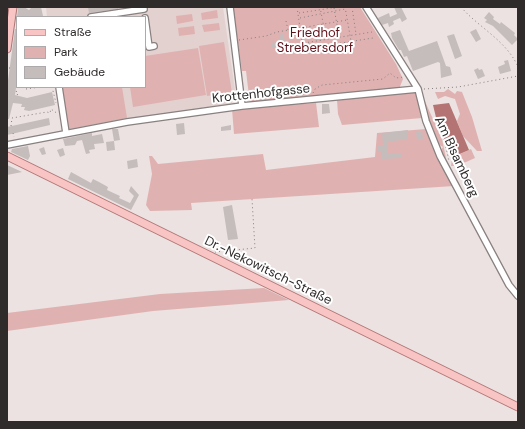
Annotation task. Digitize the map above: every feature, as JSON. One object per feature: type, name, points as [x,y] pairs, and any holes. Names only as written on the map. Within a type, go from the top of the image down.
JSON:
[{"type":"main road","points":[[7,49],[13,7]]},
{"type":"main road","name":"Dr.-Nekowitsch-Straße","points":[[7,156],[518,407]]},
{"type":"street","points":[[230,7],[242,106]]},
{"type":"street","name":"Am Bisamberg","points":[[366,7],[418,89],[426,121],[447,170],[509,285],[518,296]]},
{"type":"street","points":[[96,16],[144,8]]},
{"type":"street","points":[[146,25],[149,47],[154,46]]},
{"type":"street","points":[[59,88],[66,133]]},
{"type":"street","name":"Krottenhofgasse","points":[[7,145],[127,122],[242,106],[418,89]]},
{"type":"path","points":[[298,7],[303,49]]},
{"type":"path","points":[[320,7],[326,39]]},
{"type":"path","points":[[298,13],[338,7]]},
{"type":"path","points":[[352,7],[356,34]]},
{"type":"path","points":[[460,7],[512,56],[518,67]]},
{"type":"path","points":[[334,8],[339,37]]},
{"type":"path","points":[[299,18],[345,8],[351,42]]},
{"type":"path","points":[[234,40],[266,36],[347,20]]},
{"type":"path","points":[[286,21],[288,31]]},
{"type":"path","points":[[303,43],[372,32]]},
{"type":"path","points":[[292,51],[373,38]]},
{"type":"path","points":[[312,100],[314,91],[322,85],[383,79],[390,73],[396,78],[410,77]]},
{"type":"path","points":[[418,89],[458,87],[518,76]]},
{"type":"path","points":[[17,88],[16,94],[19,95]]},
{"type":"path","points":[[26,89],[33,88]]},
{"type":"path","points":[[11,126],[12,118],[47,112],[50,113],[52,109],[59,115]]},
{"type":"path","points":[[25,111],[26,115]]},
{"type":"path","points":[[13,133],[14,137]]},
{"type":"path","points":[[444,139],[450,163],[447,170]]},
{"type":"path","points":[[202,253],[255,248],[252,199]]},
{"type":"shaded area","points":[[46,7],[223,7],[236,97],[232,97],[232,103],[69,130],[68,125],[62,126],[57,88],[146,88],[146,16],[47,16]]},
{"type":"shaded area","points":[[449,103],[469,150],[455,156],[439,130],[433,105]]},
{"type":"green space","name":"Friedhof Strebersdorf","points":[[233,7],[360,7],[396,64],[403,79],[399,89],[250,104],[246,71],[242,71]]},
{"type":"green space","points":[[217,10],[218,18],[202,20],[201,13]]},
{"type":"green space","points":[[192,14],[193,21],[177,24],[176,16]]},
{"type":"green space","points":[[219,23],[220,30],[204,32],[202,25]]},
{"type":"green space","points":[[194,26],[195,34],[179,36],[178,28]]},
{"type":"green space","points":[[224,42],[232,93],[207,96],[199,46]]},
{"type":"green space","points":[[198,48],[206,95],[133,107],[130,88],[146,88],[146,56]]},
{"type":"green space","points":[[60,88],[122,88],[127,118],[69,129],[68,124],[66,125]]},
{"type":"green space","points":[[448,89],[455,94],[457,91],[462,92],[472,117],[482,151],[477,151],[463,136],[457,121],[460,114],[455,99],[445,96],[438,99],[435,92],[444,92]]},
{"type":"green space","points":[[416,90],[422,118],[342,125],[338,114],[337,100]]},
{"type":"green space","points":[[423,97],[442,139],[446,158],[443,156],[441,150],[443,147],[438,144],[426,117]]},
{"type":"green space","points":[[316,103],[319,127],[234,134],[232,109]]},
{"type":"green space","points":[[426,129],[438,160],[454,186],[191,203],[192,210],[150,211],[146,205],[152,174],[149,156],[152,156],[158,164],[263,154],[266,170],[375,157],[377,133]]},
{"type":"green space","points":[[447,144],[454,157],[471,149],[475,158],[457,166],[451,166],[452,159]]},
{"type":"green space","points":[[264,288],[289,300],[153,311],[7,331],[7,313],[160,294]]},
{"type":"building","points":[[24,7],[29,10],[32,7],[41,7],[43,16],[17,16],[18,8]]},
{"type":"building","points":[[88,7],[118,7],[118,9],[89,13]]},
{"type":"building","points":[[394,7],[401,7],[407,19],[402,22],[400,18],[393,21],[394,24],[389,27],[388,23],[382,25],[378,18],[389,13],[390,17],[397,14]]},
{"type":"building","points":[[489,12],[494,17],[493,19],[500,24],[501,22],[515,33],[514,35],[518,39],[512,45],[493,26],[485,22],[487,20],[484,18]]},
{"type":"building","points":[[16,29],[15,95],[27,98],[52,92],[55,105],[29,111],[24,110],[25,107],[21,107],[22,104],[13,103],[9,119],[7,119],[7,88]]},
{"type":"building","points":[[476,29],[481,39],[476,42],[470,32]]},
{"type":"building","points":[[400,30],[409,51],[437,41],[446,66],[450,67],[452,75],[441,78],[440,63],[438,62],[413,71],[407,56],[404,57],[401,50],[399,50],[392,38],[391,33]]},
{"type":"building","points":[[283,34],[287,48],[272,48],[271,43],[280,40],[279,35]]},
{"type":"building","points":[[454,34],[462,56],[455,59],[447,36]]},
{"type":"building","points":[[508,60],[511,71],[500,74],[498,67],[505,64],[504,61]]},
{"type":"building","points":[[478,68],[479,70],[482,69],[485,76],[478,79],[474,70]]},
{"type":"building","points":[[322,104],[329,104],[330,113],[322,114]]},
{"type":"building","points":[[49,118],[50,125],[7,135],[7,127]]},
{"type":"building","points":[[184,123],[185,134],[177,135],[176,124]]},
{"type":"building","points":[[231,125],[231,130],[221,131],[221,127]]},
{"type":"building","points":[[112,129],[118,129],[120,140],[114,141]]},
{"type":"building","points":[[408,130],[408,139],[387,142],[388,154],[401,153],[401,158],[382,159],[381,151],[378,152],[378,145],[383,145],[382,133]]},
{"type":"building","points":[[416,131],[422,131],[423,139],[417,140]]},
{"type":"building","points":[[92,133],[92,136],[102,134],[104,143],[94,144],[95,149],[89,150],[90,153],[86,154],[82,140],[77,141],[75,145],[65,146],[63,139]]},
{"type":"building","points":[[114,141],[115,150],[107,151],[106,142]]},
{"type":"building","points":[[28,146],[30,156],[28,160],[11,152],[12,149]]},
{"type":"building","points":[[44,147],[46,154],[42,155],[39,149]]},
{"type":"building","points":[[63,148],[65,155],[60,157],[57,150]]},
{"type":"building","points":[[137,159],[138,167],[128,169],[127,161]]},
{"type":"building","points":[[7,165],[22,172],[7,175]]},
{"type":"building","points":[[71,172],[91,183],[93,179],[99,182],[108,187],[107,190],[130,203],[134,196],[129,191],[131,186],[139,195],[131,210],[68,179]]},
{"type":"building","points":[[232,205],[238,239],[228,240],[223,207]]}]
